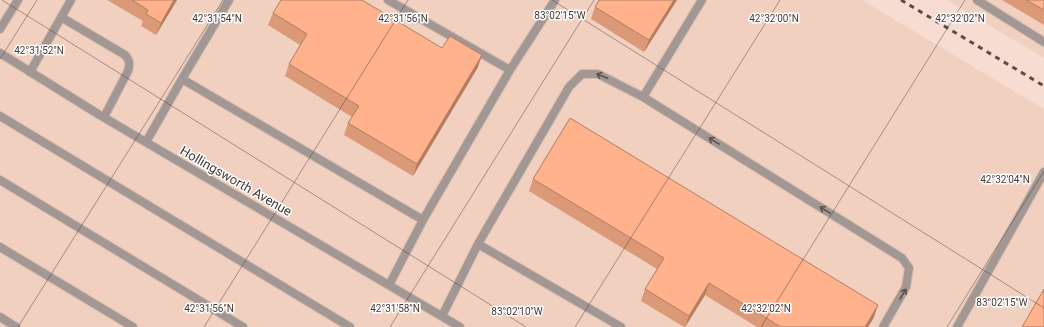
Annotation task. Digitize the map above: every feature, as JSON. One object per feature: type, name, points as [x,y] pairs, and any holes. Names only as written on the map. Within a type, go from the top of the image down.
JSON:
[{"type":"street","points":[[0,30],[17,0]]},
{"type":"street","points":[[30,72],[71,0]]},
{"type":"street","points":[[146,142],[229,0]]},
{"type":"street","points":[[388,0],[510,70]]},
{"type":"street","points":[[389,285],[423,220],[510,70],[555,0]]},
{"type":"street","points":[[643,97],[702,0]]},
{"type":"street","points":[[976,0],[1044,42]]},
{"type":"street","points":[[61,17],[125,55],[129,60],[130,65],[128,71],[104,117]]},
{"type":"street","name":"Hollingsworth Avenue","points":[[0,53],[104,117],[460,327]]},
{"type":"street","points":[[442,316],[478,244],[569,87],[582,74],[598,74],[643,97],[902,258],[909,268],[906,287],[883,327]]},
{"type":"street","points":[[182,79],[423,220]]},
{"type":"street","points":[[0,116],[350,327]]},
{"type":"street","points":[[957,327],[1044,172]]},
{"type":"street","points":[[0,180],[243,327]]},
{"type":"street","points":[[478,244],[621,327]]},
{"type":"street","points":[[0,247],[133,327]]},
{"type":"street","points":[[0,317],[16,327]]},
{"type":"shaded area","points":[[0,0],[862,0],[1044,109],[1044,327],[0,327]]},
{"type":"shaded area","points":[[947,0],[1044,0],[1044,58]]},
{"type":"building","points":[[132,0],[174,0],[161,23],[146,14],[148,10]]},
{"type":"building","points":[[281,0],[362,0],[442,48],[450,36],[482,55],[417,164],[348,123],[359,106],[289,64],[307,34],[273,13]]},
{"type":"building","points":[[599,0],[674,0],[649,40],[595,7]]},
{"type":"building","points":[[1026,0],[1044,0],[1044,10]]},
{"type":"building","points":[[570,118],[878,305],[865,327],[781,327],[709,283],[689,316],[645,289],[664,258],[533,179]]},
{"type":"building","points":[[1044,289],[1044,327],[1022,327]]},
{"type":"railway","points":[[901,0],[1044,86]]}]
